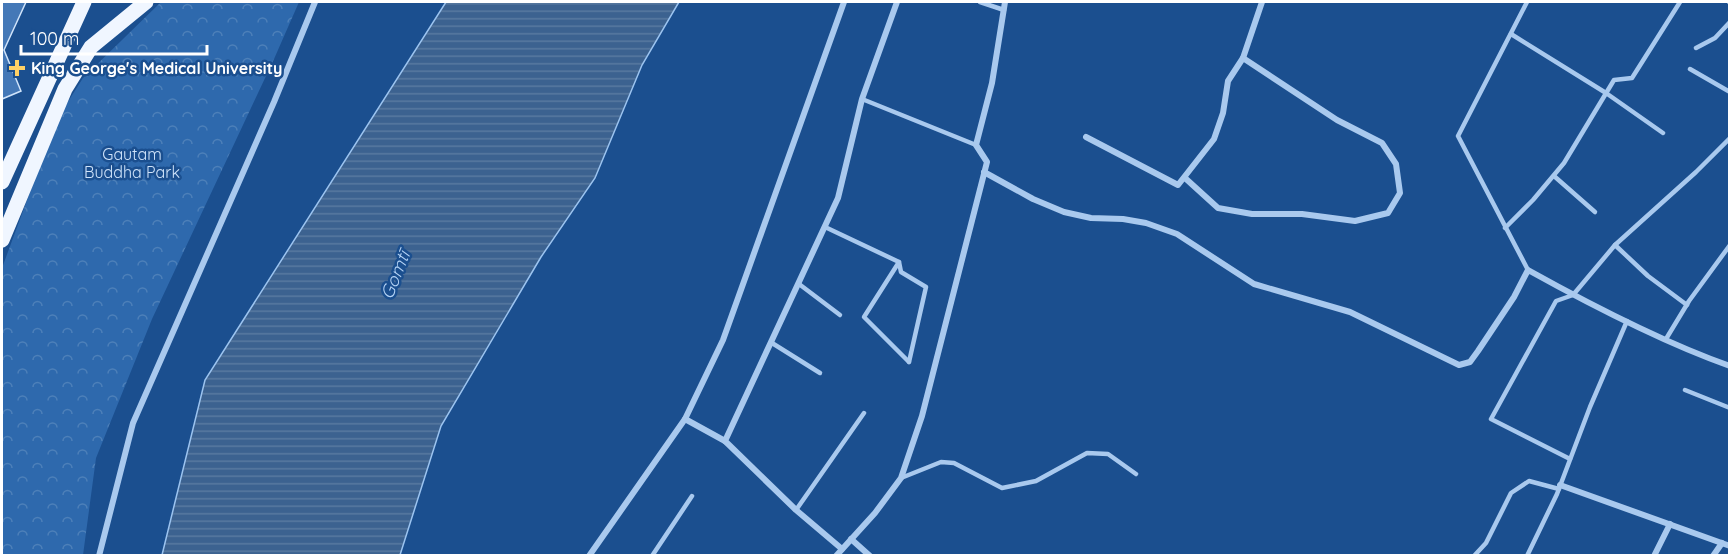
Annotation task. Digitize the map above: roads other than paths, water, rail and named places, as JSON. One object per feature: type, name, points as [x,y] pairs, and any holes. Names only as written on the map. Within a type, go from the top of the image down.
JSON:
[{"type":"main road","points":[[2,182],[84,2]]},
{"type":"main road","points":[[2,240],[65,89],[91,47],[146,2]]},
{"type":"main road","points":[[68,36],[91,47]]},
{"type":"street","points":[[99,555],[133,423],[274,102],[315,2]]},
{"type":"street","points":[[589,555],[685,419],[723,340],[844,2]]},
{"type":"street","points":[[725,441],[838,198],[862,99],[897,2]]},
{"type":"street","points":[[836,555],[874,513],[901,478],[922,416],[987,162],[976,144],[992,82],[1005,2]]},
{"type":"street","points":[[1086,137],[1178,185],[1214,139],[1223,113],[1228,81],[1243,58],[1262,2]]},
{"type":"street","points":[[1185,178],[1218,208],[1252,214],[1302,214],[1355,221],[1388,213],[1400,193],[1396,164],[1382,143],[1337,120],[1243,58]]},
{"type":"street","points":[[984,172],[1033,199],[1064,212],[1091,218],[1123,219],[1146,223],[1177,234],[1254,284],[1350,312],[1459,365],[1470,362],[1478,351],[1514,297],[1528,270],[1627,321],[1702,356],[1730,366]]},
{"type":"street","points":[[685,419],[725,441],[796,510],[842,549]]},
{"type":"street","points":[[1560,487],[1730,546]]},
{"type":"street","points":[[1654,555],[1670,524]]},
{"type":"street","points":[[851,539],[870,555]]},
{"type":"street","points":[[1713,555],[1722,543]]},
{"type":"lane","points":[[980,2],[1004,10]]},
{"type":"lane","points":[[1527,2],[1458,136],[1528,270]]},
{"type":"lane","points":[[1505,228],[1564,164],[1614,80],[1632,78],[1680,2]]},
{"type":"lane","points":[[1696,48],[1715,38],[1730,22]]},
{"type":"lane","points":[[1510,34],[1606,93],[1663,134]]},
{"type":"lane","points":[[1690,69],[1730,92]]},
{"type":"lane","points":[[862,99],[976,144]]},
{"type":"lane","points":[[1570,459],[1491,420],[1556,301],[1573,295],[1615,245],[1730,138]]},
{"type":"lane","points":[[1554,176],[1595,212]]},
{"type":"lane","points":[[825,227],[899,262]]},
{"type":"lane","points":[[1615,245],[1648,276],[1687,304]]},
{"type":"lane","points":[[1666,339],[1687,304],[1730,245]]},
{"type":"lane","points":[[899,262],[901,272],[926,287],[909,362],[864,317],[899,262]]},
{"type":"lane","points":[[799,284],[840,315]]},
{"type":"lane","points":[[1527,555],[1560,487],[1627,321]]},
{"type":"lane","points":[[772,343],[820,373]]},
{"type":"lane","points":[[1685,390],[1730,408]]},
{"type":"lane","points":[[796,510],[864,413]]},
{"type":"lane","points":[[901,478],[941,462],[954,463],[1002,488],[1036,481],[1087,453],[1108,454],[1136,474]]},
{"type":"lane","points":[[1474,555],[1486,543],[1511,493],[1529,481],[1560,487]]},
{"type":"lane","points":[[652,555],[692,496]]},
{"type":"water","name":"Gomtī","points":[[446,2],[679,2],[642,65],[595,178],[541,257],[441,426],[400,555],[162,555],[205,380]]},
{"type":"place","name":"King George's Medical University","points":[[17,68]]},
{"type":"park label","name":"Gautam Buddha Park","points":[[132,163]]}]
